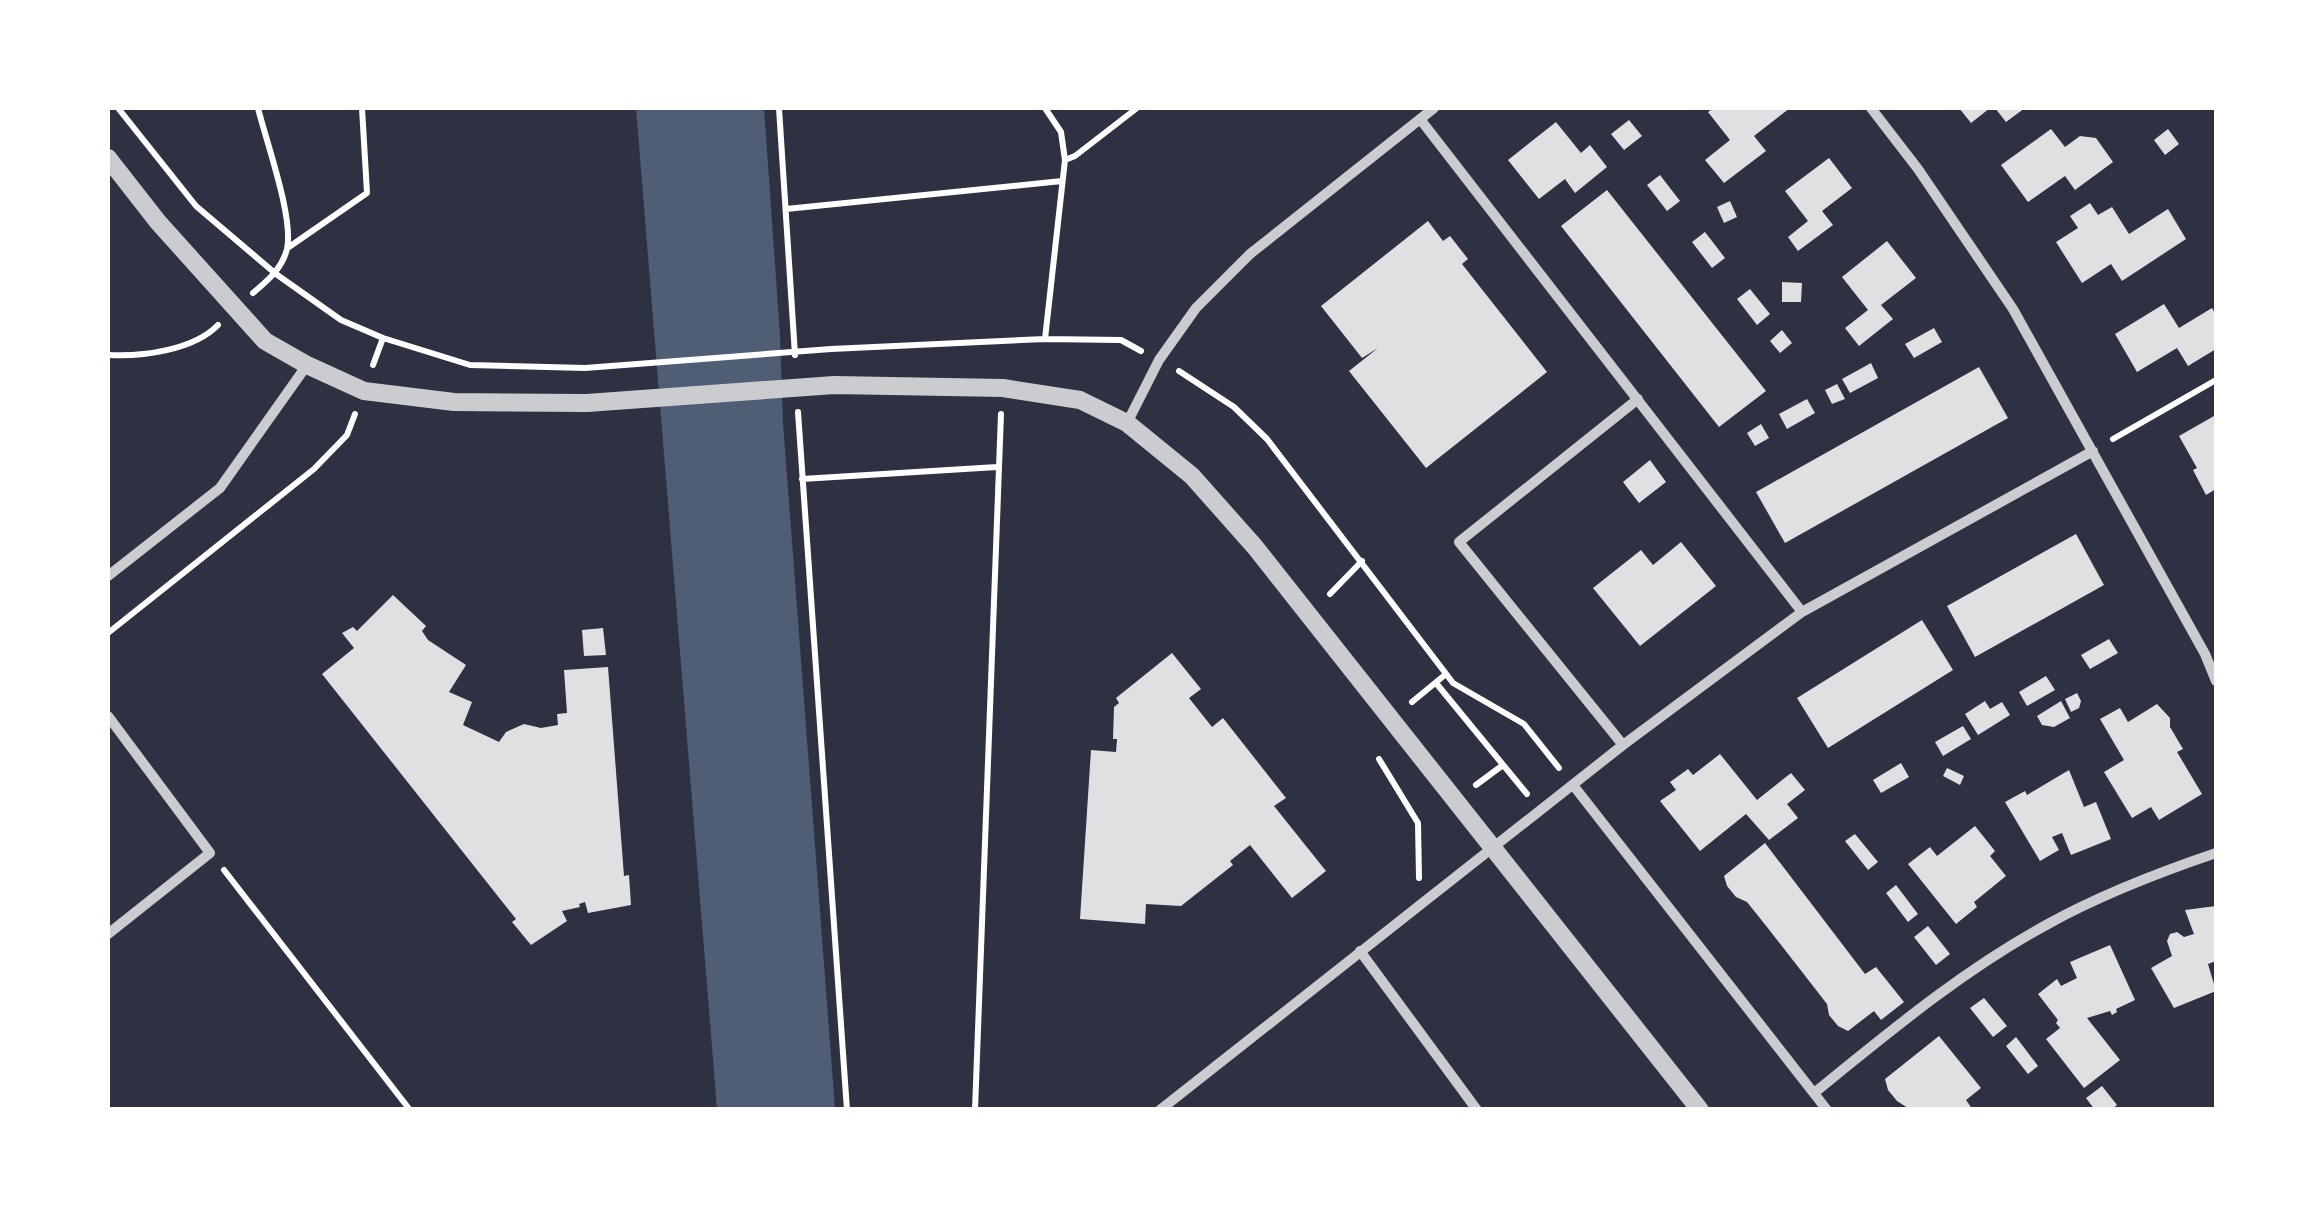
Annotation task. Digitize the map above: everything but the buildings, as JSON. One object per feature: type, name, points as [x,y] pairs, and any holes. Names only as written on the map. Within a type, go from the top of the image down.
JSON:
[{"type":"street","points":[[1128,423],[1159,360],[1196,308],[1250,254],[1434,108]]},
{"type":"street","points":[[1871,108],[1918,169],[2013,308],[2205,654],[2216,681]]},
{"type":"street","points":[[1420,118],[1802,612]]},
{"type":"street","points":[[108,158],[158,222],[264,340],[307,365],[364,390],[454,402],[587,402],[834,384],[1003,388],[1080,400],[1128,423],[1192,476],[1255,547],[1700,1110]]},
{"type":"street","points":[[108,576],[220,488],[307,365]]},
{"type":"street","points":[[1623,744],[1458,542],[1638,398]]},
{"type":"street","points":[[1160,1110],[1623,744],[1802,612],[2093,451]]},
{"type":"street","points":[[108,716],[210,853],[108,934]]},
{"type":"street","points":[[1573,785],[1827,1110]]},
{"type":"street","points":[[1814,1094],[1926,1002],[2048,923],[2216,853]]},
{"type":"street","points":[[1360,951],[1476,1110]]},
{"type":"path","points":[[118,108],[196,206],[276,274],[342,320],[383,338],[470,365],[585,368],[831,349]]},
{"type":"path","points":[[108,355],[135,356],[206,337],[276,274],[288,248],[286,215],[258,108]]},
{"type":"path","points":[[288,248],[367,194],[362,108]]},
{"type":"path","points":[[779,108],[796,364]]},
{"type":"path","points":[[1045,339],[1066,160],[1060,132],[1046,108]]},
{"type":"path","points":[[1066,160],[1137,108]]},
{"type":"path","points":[[786,209],[1062,181]]},
{"type":"path","points":[[108,633],[314,469],[346,436],[383,338]]},
{"type":"path","points":[[2093,451],[2216,380]]},
{"type":"path","points":[[975,1110],[1003,388]]},
{"type":"path","points":[[798,402],[847,1110]]},
{"type":"path","points":[[802,479],[997,467]]},
{"type":"path","points":[[1330,594],[1362,562]]},
{"type":"path","points":[[1436,683],[1540,810]]},
{"type":"path","points":[[1379,759],[1418,823],[1419,904]]},
{"type":"path","points":[[210,853],[410,1110]]},
{"type":"water","points":[[636,108],[764,108],[783,423],[835,1109],[717,1109]]}]
